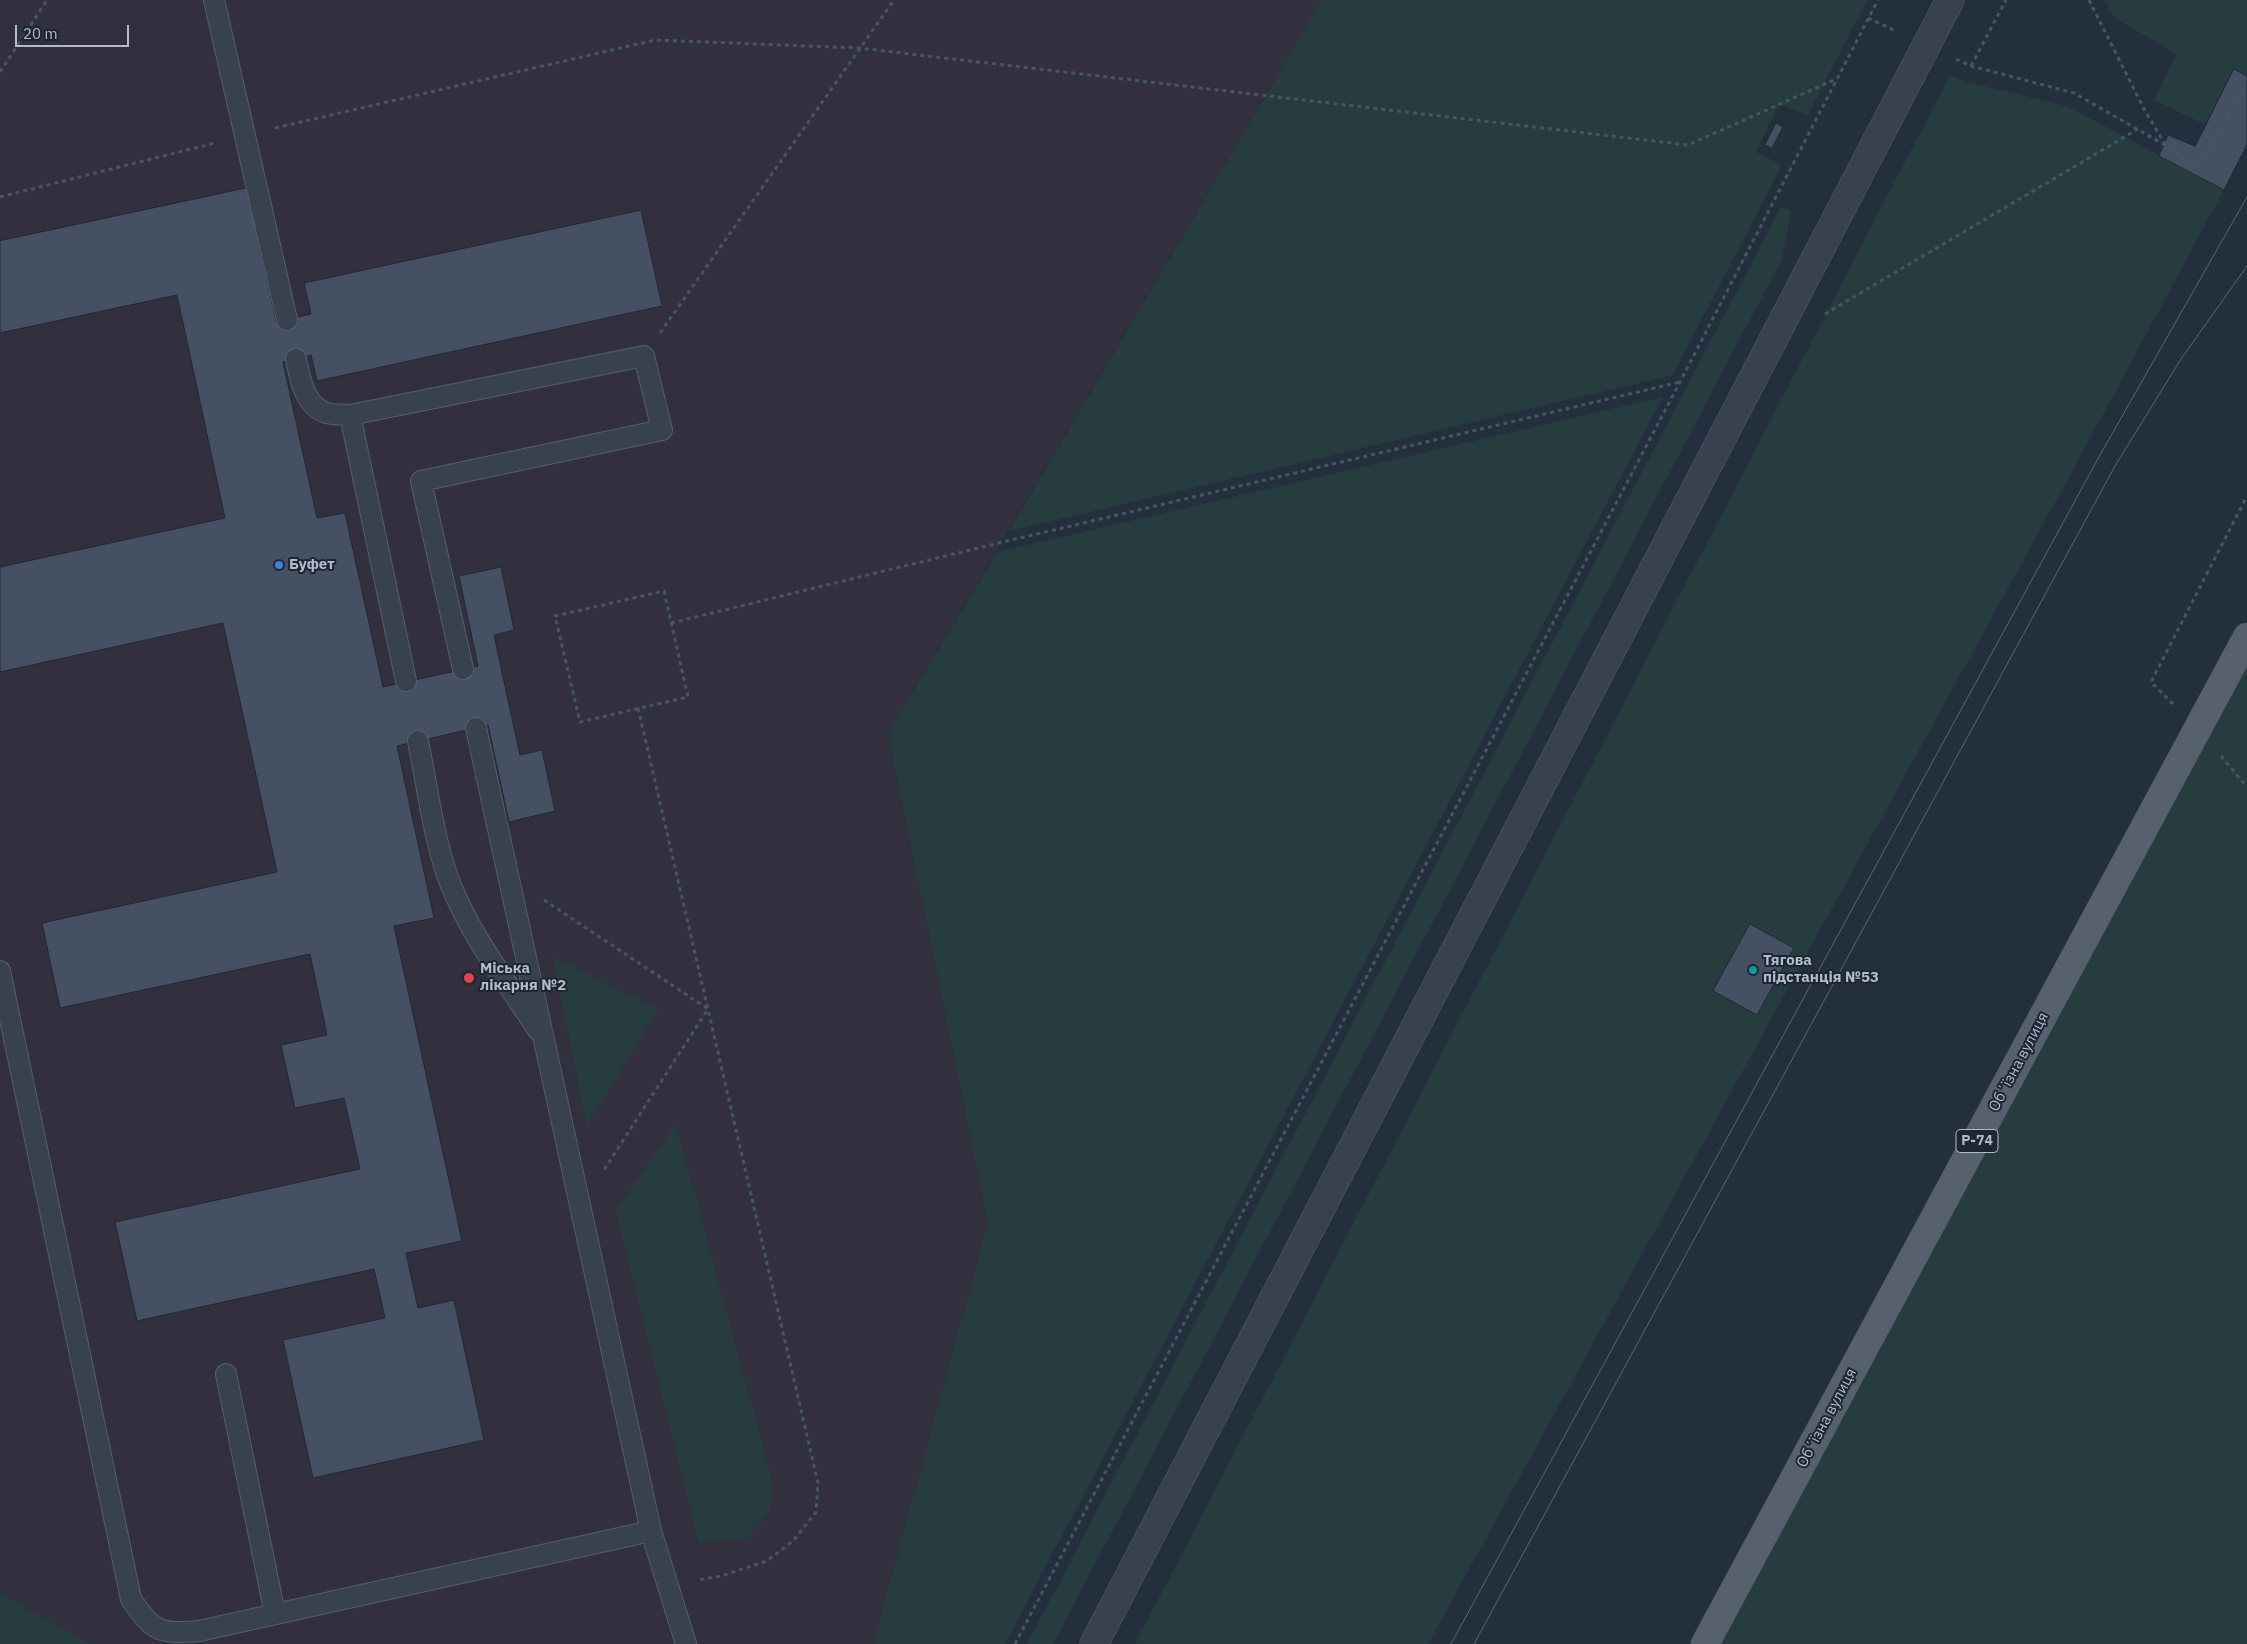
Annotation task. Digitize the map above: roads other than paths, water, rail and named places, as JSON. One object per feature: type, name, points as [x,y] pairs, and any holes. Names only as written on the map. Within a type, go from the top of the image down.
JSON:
[{"type":"main road","name":"Обʼїзна вулиця","points":[[1705,1644],[2247,637]]},
{"type":"street","points":[[1094,1644],[1950,0]]},
{"type":"lane","points":[[214,0],[287,320]]},
{"type":"lane","points":[[296,359],[302,387],[312,404],[326,413],[350,415],[644,356],[662,430],[421,481],[463,669]]},
{"type":"lane","points":[[350,415],[406,681]]},
{"type":"lane","points":[[476,728],[652,1532],[686,1644]]},
{"type":"lane","points":[[418,741],[445,869],[456,897],[482,943],[545,1040]]},
{"type":"lane","points":[[0,971],[131,1598],[147,1623],[170,1633],[199,1631],[652,1532]]},
{"type":"lane","points":[[226,1374],[275,1614]]},
{"type":"tram line","points":[[1451,1644],[2100,455],[2247,197]]},
{"type":"tram line","points":[[1474,1644],[2115,466],[2181,359],[2247,266]]},
{"type":"place","name":"Буфет","points":[[279,565]]},
{"type":"place","name":"Тягова підстанція №53","points":[[1753,970]]},
{"type":"place","name":"Міська лікарня №2","points":[[469,978]]}]
